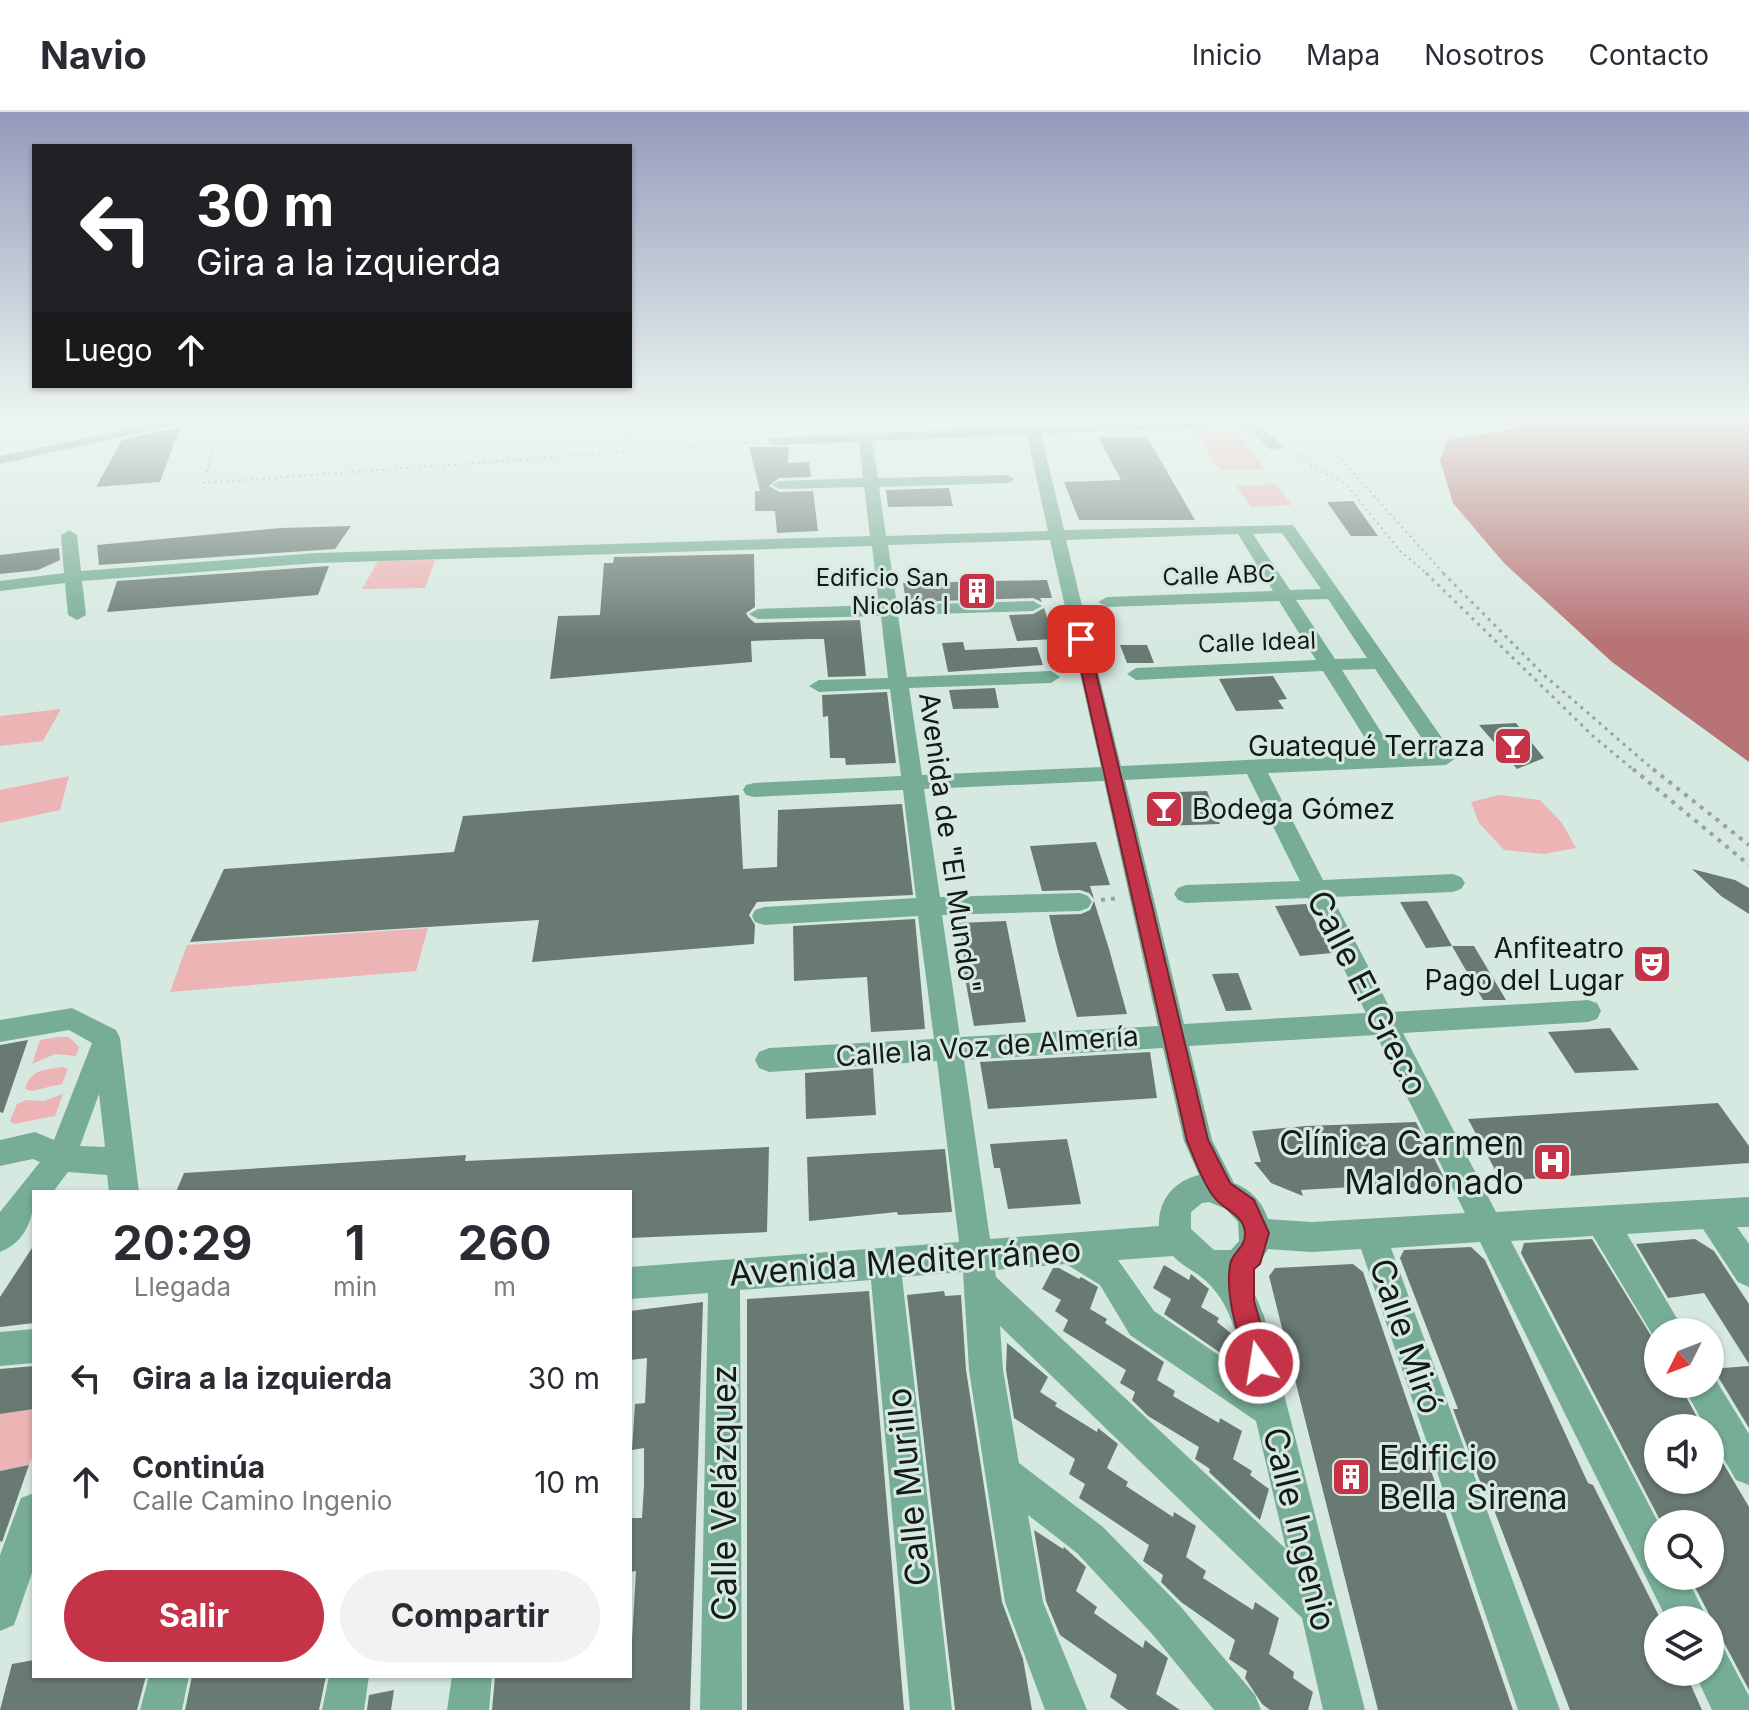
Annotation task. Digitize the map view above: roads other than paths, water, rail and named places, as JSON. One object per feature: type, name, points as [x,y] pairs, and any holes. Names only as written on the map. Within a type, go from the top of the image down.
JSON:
[{"type":"street","name":"Avenida de \"El Mundo\"","points":[[872,492],[978,1271],[986,1370],[1002,1472],[1024,1602],[1066,1710]]},
{"type":"street","points":[[1048,492],[1209,1190]]},
{"type":"street","points":[[0,586],[73,577],[317,558],[1287,528],[1446,758],[754,790]]},
{"type":"street","points":[[1243,530],[1389,760]]},
{"type":"street","points":[[69,535],[77,615]]},
{"type":"street","name":"Calle ABC","points":[[1107,602],[1333,594]]},
{"type":"street","points":[[758,614],[1033,606]]},
{"type":"street","name":"Calle Ideal","points":[[1136,674],[1381,663]]},
{"type":"street","points":[[819,686],[1051,677]]},
{"type":"street","name":"Calle El Greco","points":[[1254,767],[1644,1534]]},
{"type":"street","points":[[1186,894],[1453,883]]},
{"type":"street","points":[[764,916],[928,906],[1080,902]]},
{"type":"street","name":"Calle la Voz de Almería","points":[[769,1060],[1588,1011]]},
{"type":"street","points":[[0,1031],[72,1019],[107,1038]]},
{"type":"street","points":[[36,1190],[61,1158],[107,1038]]},
{"type":"street","points":[[107,1038],[124,1190]]},
{"type":"street","points":[[0,1153],[35,1145],[61,1158],[121,1162]]},
{"type":"street","points":[[1209,1190],[1246,1208],[1257,1233],[1251,1256],[1228,1265],[1201,1261],[1179,1240],[1174,1214],[1185,1194],[1209,1190]]},
{"type":"street","points":[[0,1237],[32,1195]]},
{"type":"street","points":[[1257,1233],[1312,1237],[1749,1212]]},
{"type":"street","points":[[1710,1214],[1749,1271]]},
{"type":"street","points":[[1601,1220],[1660,1318]]},
{"type":"street","name":"Calle Miró","points":[[1371,1234],[1539,1710]]},
{"type":"street","name":"Avenida Mediterráneo","points":[[632,1283],[885,1263],[978,1271],[1070,1249],[1179,1240]]},
{"type":"street","points":[[1070,1249],[1111,1274],[1142,1323],[1270,1410]]},
{"type":"street","name":"Calle Murillo","points":[[885,1263],[931,1710]]},
{"type":"street","name":"Calle Ingenio","points":[[1228,1265],[1242,1301],[1344,1710]]},
{"type":"street","points":[[978,1271],[1320,1608]]},
{"type":"street","name":"Calle Velázquez","points":[[721,1710],[724,1275]]},
{"type":"street","points":[[0,1349],[32,1346]]},
{"type":"street","points":[[1707,1398],[1749,1467]]},
{"type":"street","points":[[1002,1472],[1090,1540],[1167,1621],[1240,1710]]},
{"type":"street","points":[[0,1611],[32,1517]]},
{"type":"street","points":[[161,1710],[169,1678]]},
{"type":"street","points":[[343,1710],[349,1678]]},
{"type":"street","points":[[468,1710],[472,1678]]},
{"type":"street","points":[[1722,1686],[1734,1710]]},
{"type":"place","name":"Edificio San Nicolás I","points":[[977,591]]},
{"type":"place","name":"Guatequé Terraza","points":[[1513,746]]},
{"type":"place","name":"Bodega Gómez","points":[[1164,809]]},
{"type":"place","name":"Anfiteatro Pago del Lugar","points":[[1652,964]]},
{"type":"place","name":"Clínica Carmen Maldonado","points":[[1552,1162]]},
{"type":"place","name":"Edificio Bella Sirena","points":[[1351,1477]]}]
